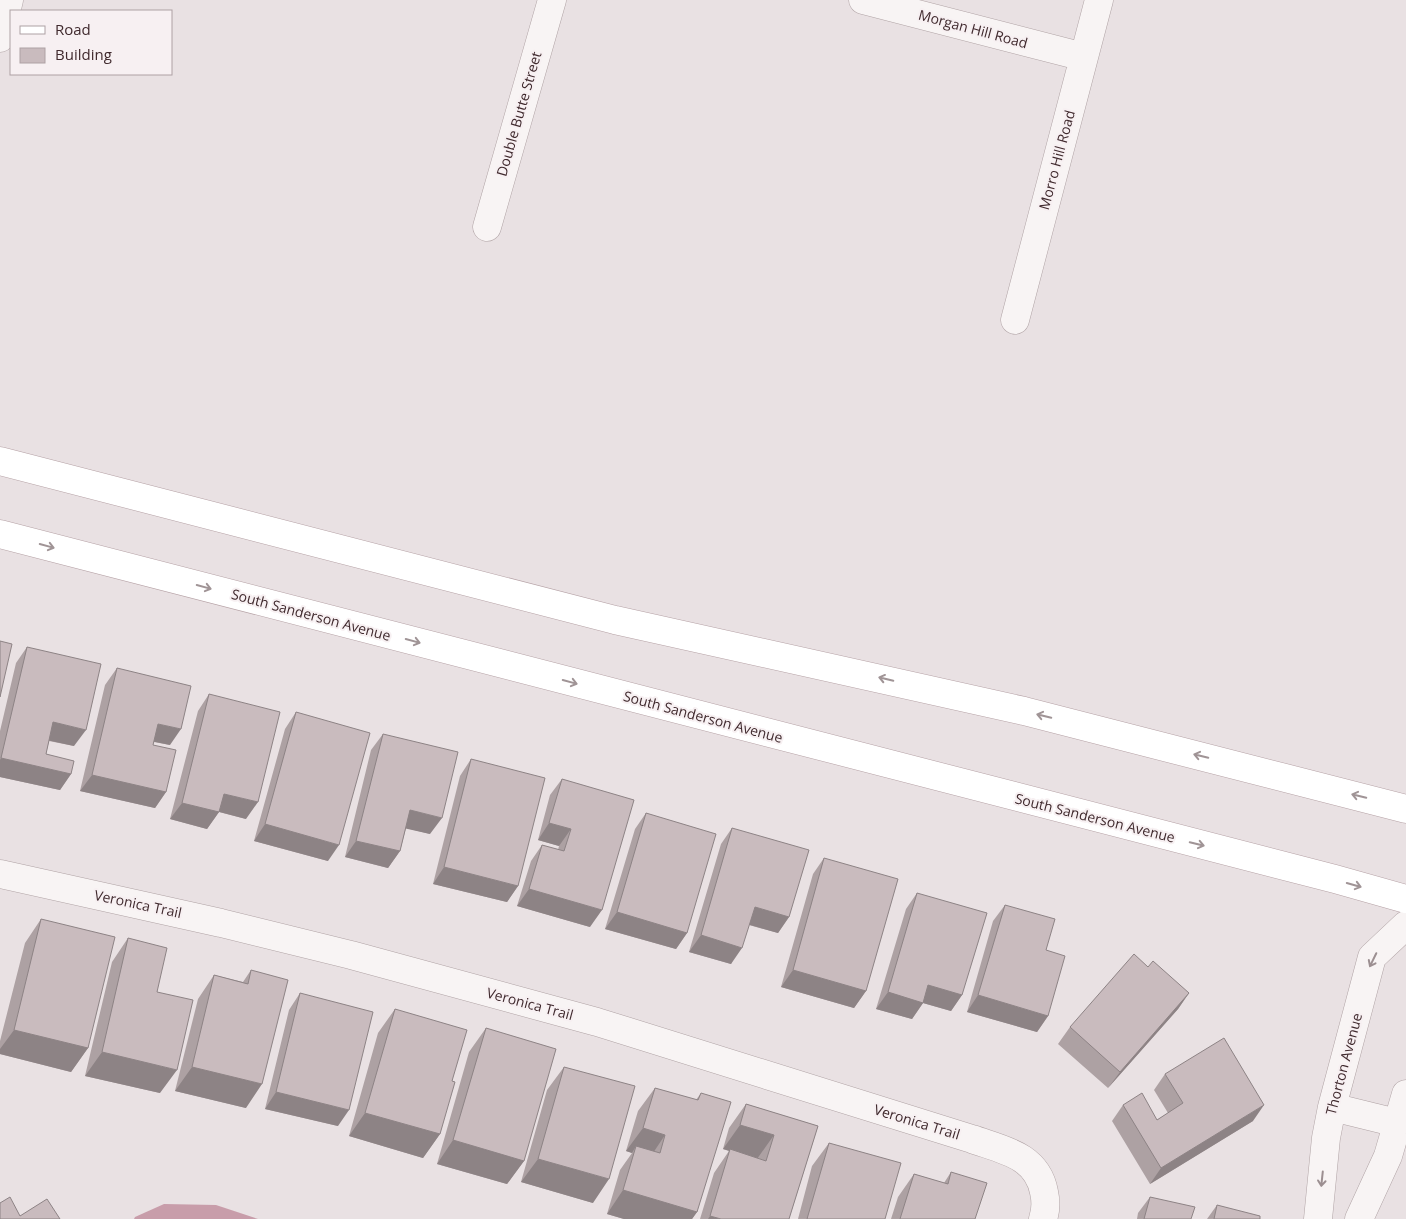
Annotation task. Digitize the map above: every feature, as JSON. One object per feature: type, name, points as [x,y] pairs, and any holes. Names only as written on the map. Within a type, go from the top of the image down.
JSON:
[{"type":"main road","points":[[0,461],[606,617],[1024,711],[1406,808]]},
{"type":"main road","name":"South Sanderson Avenue","points":[[0,534],[1335,879],[1406,900]]},
{"type":"street","points":[[0,38],[9,0]]},
{"type":"street","name":"Double Butte Street","points":[[487,227],[552,0]]},
{"type":"street","name":"Morgan Hill Road","points":[[863,0],[1084,57]]},
{"type":"street","name":"Morro Hill Road","points":[[1015,320],[1099,0]]},
{"type":"street","name":"Veronica Trail","points":[[0,874],[221,922],[351,955],[597,1022],[972,1139],[1018,1155],[1032,1164],[1042,1180],[1046,1199],[1046,1212],[1043,1219]]},
{"type":"street","name":"Thorton Avenue","points":[[1318,1219],[1326,1138],[1332,1107],[1372,957],[1406,926]]},
{"type":"street","points":[[1359,1219],[1388,1156],[1406,1094]]},
{"type":"street","points":[[1332,1107],[1398,1123]]},
{"type":"shaded area","points":[[164,1204],[216,1205],[258,1219],[134,1219]]},
{"type":"building","points":[[0,641],[12,644],[0,697]]},
{"type":"building","points":[[27,647],[101,664],[86,730],[53,722],[46,754],[74,761],[71,774],[1,758]]},
{"type":"building","points":[[117,668],[191,686],[181,729],[158,724],[153,745],[176,750],[166,792],[92,775]]},
{"type":"building","points":[[209,694],[280,712],[258,802],[224,794],[219,812],[182,803]]},
{"type":"building","points":[[296,712],[370,733],[339,845],[265,824]]},
{"type":"building","points":[[383,734],[458,752],[442,818],[410,810],[400,851],[356,841]]},
{"type":"building","points":[[471,759],[545,778],[518,886],[444,867]]},
{"type":"building","points":[[562,779],[634,800],[602,910],[529,889],[542,845],[564,851],[571,829],[549,823]]},
{"type":"building","points":[[646,813],[716,834],[687,933],[617,912]]},
{"type":"building","points":[[732,828],[809,850],[789,917],[755,907],[742,948],[701,935]]},
{"type":"building","points":[[824,858],[898,879],[866,991],[793,970]]},
{"type":"building","points":[[917,893],[987,913],[962,995],[928,985],[923,1003],[888,992]]},
{"type":"building","points":[[1005,905],[1055,919],[1046,950],[1065,956],[1048,1016],[978,995]]},
{"type":"building","points":[[41,919],[115,937],[88,1048],[14,1030]]},
{"type":"building","points":[[128,938],[167,948],[157,992],[193,1000],[177,1070],[102,1052]]},
{"type":"building","points":[[1134,954],[1148,967],[1153,961],[1189,993],[1120,1072],[1070,1027]]},
{"type":"building","points":[[251,970],[288,980],[262,1084],[192,1067],[214,975],[248,984]]},
{"type":"building","points":[[300,993],[373,1012],[349,1110],[276,1092]]},
{"type":"building","points":[[395,1009],[467,1030],[452,1081],[455,1082],[440,1134],[365,1113]]},
{"type":"building","points":[[486,1028],[556,1049],[524,1161],[453,1140]]},
{"type":"building","points":[[1224,1038],[1264,1105],[1161,1168],[1123,1105],[1142,1093],[1157,1120],[1183,1103],[1165,1074]]},
{"type":"building","points":[[564,1067],[635,1086],[609,1179],[538,1159]]},
{"type":"building","points":[[655,1088],[698,1100],[701,1093],[731,1102],[697,1212],[623,1190],[636,1146],[660,1153],[665,1135],[643,1128]]},
{"type":"building","points":[[746,1104],[818,1126],[789,1219],[721,1219],[710,1216],[730,1149],[766,1161],[774,1135],[740,1125]]},
{"type":"building","points":[[829,1143],[901,1163],[885,1219],[807,1219]]},
{"type":"building","points":[[951,1172],[987,1183],[975,1219],[900,1219],[914,1174],[948,1184]]},
{"type":"building","points":[[10,1197],[20,1216],[47,1199],[60,1219],[0,1219],[0,1203]]},
{"type":"building","points":[[1150,1197],[1195,1207],[1191,1219],[1144,1219]]},
{"type":"building","points":[[1217,1205],[1260,1216],[1260,1219],[1214,1219]]}]
